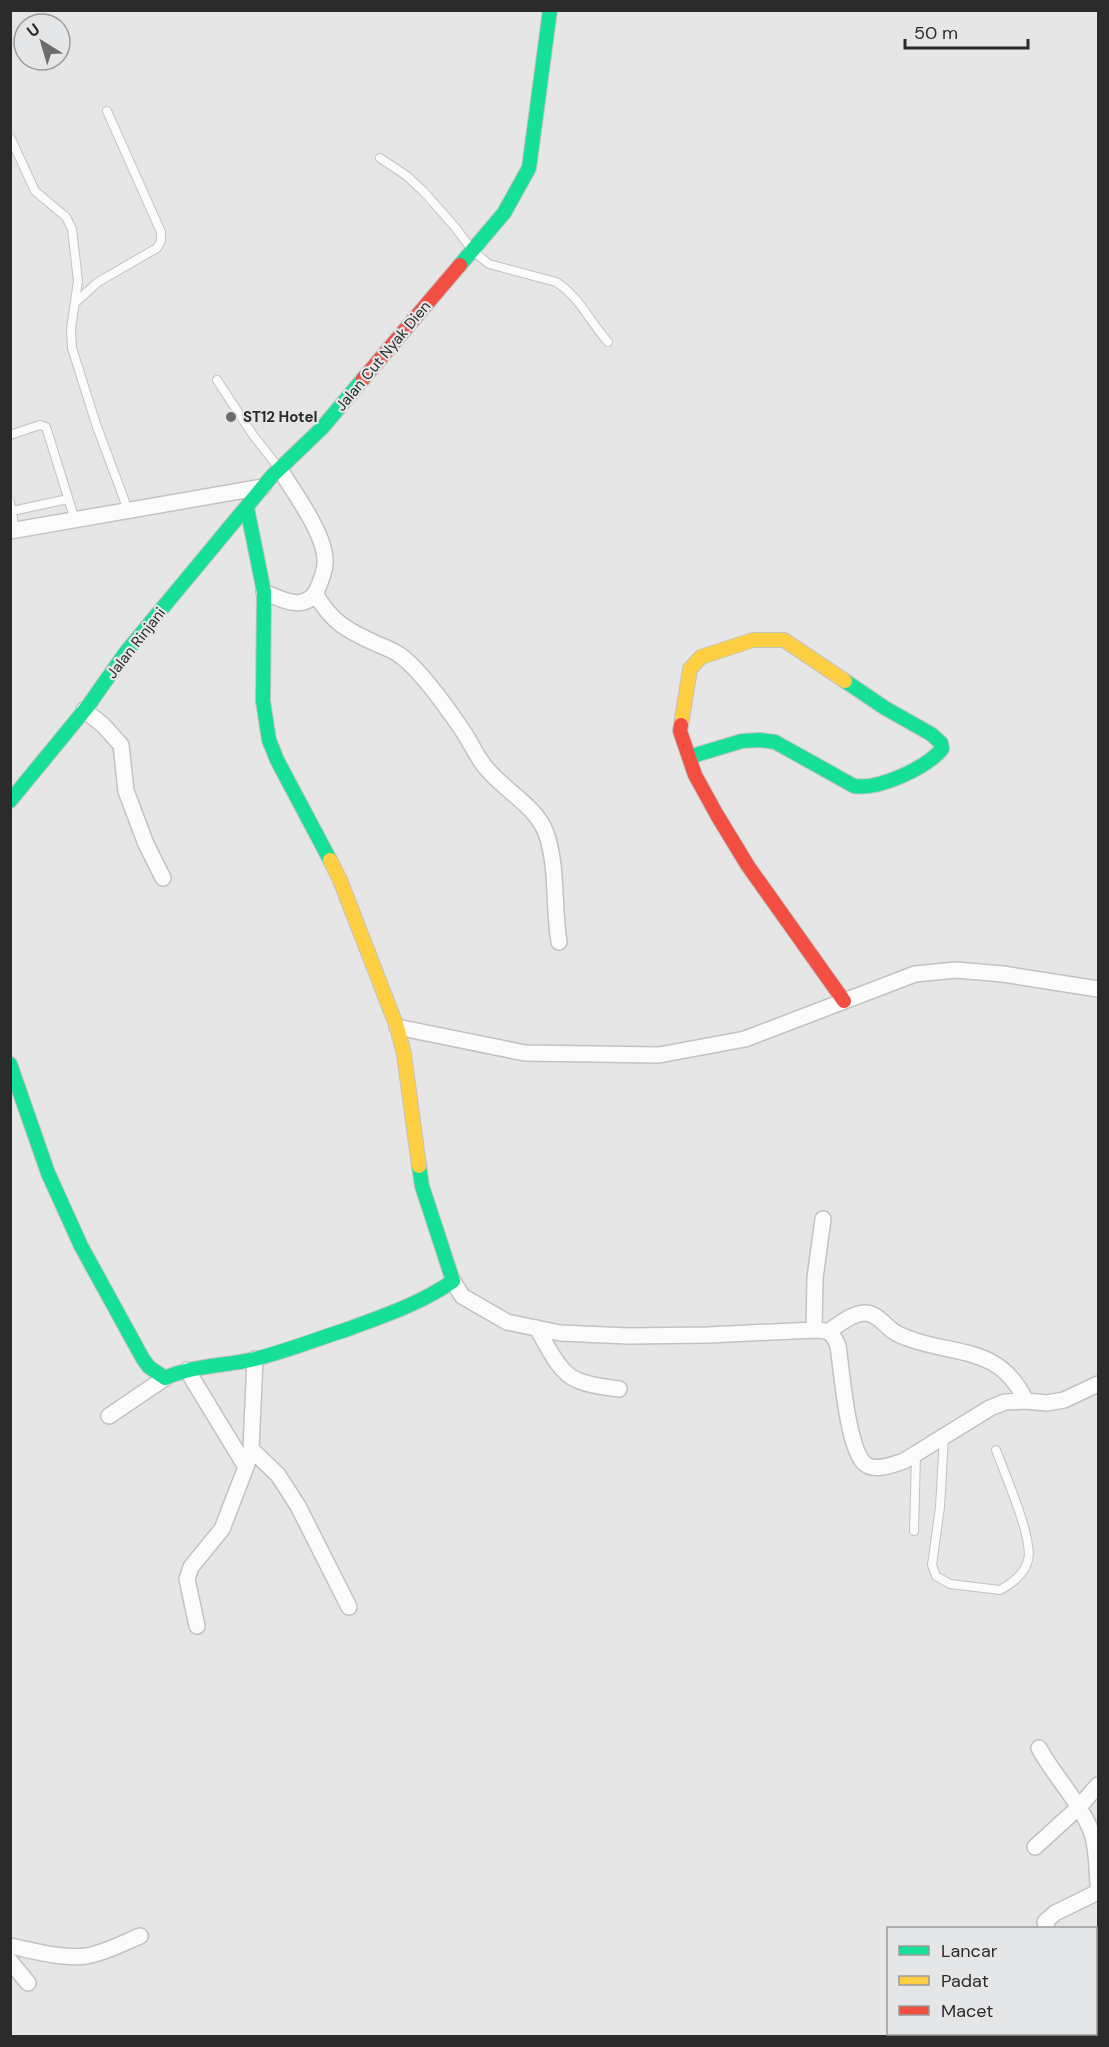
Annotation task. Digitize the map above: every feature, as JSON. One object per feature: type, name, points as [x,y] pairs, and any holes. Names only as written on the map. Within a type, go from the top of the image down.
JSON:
[{"type":"street","name":"Jalan Cut Nyak Dien","points":[[263,487],[279,468],[322,428],[504,213],[529,168],[550,10]]},
{"type":"street","points":[[264,592],[289,603],[303,603],[315,593],[326,563],[309,515],[279,468]]},
{"type":"street","points":[[13,530],[263,487]]},
{"type":"street","name":"Jalan Rinjani","points":[[10,801],[84,710],[126,652],[263,487]]},
{"type":"street","points":[[247,508],[264,592],[263,701],[269,740],[277,760],[340,880],[397,1027],[404,1054],[422,1186],[453,1281],[462,1296],[507,1322],[560,1333],[628,1336],[821,1330],[863,1313],[873,1314],[895,1333],[988,1359],[1003,1369],[1018,1386],[1026,1401]]},
{"type":"street","points":[[315,593],[325,610],[336,622],[351,632],[398,654],[410,665],[431,687],[486,768],[535,814],[546,832],[559,942]]},
{"type":"street","points":[[689,757],[742,741],[775,742],[844,781],[861,787],[920,767],[938,755],[942,749],[941,743],[931,734],[885,708],[784,640],[753,640],[701,657],[690,669],[680,731],[695,775],[748,866],[844,1001]]},
{"type":"street","points":[[84,710],[104,725],[121,745],[126,791],[146,844],[163,878]]},
{"type":"street","points":[[397,1027],[525,1053],[659,1055],[745,1039],[915,974],[956,970],[1003,974],[1098,989]]},
{"type":"street","points":[[10,1064],[48,1173],[81,1246],[142,1359],[165,1378]]},
{"type":"street","points":[[821,1330],[815,1278],[823,1219]]},
{"type":"street","points":[[109,1416],[165,1378],[187,1370],[255,1359],[349,1328],[439,1291],[453,1281]]},
{"type":"street","points":[[537,1328],[553,1356],[575,1380],[619,1389]]},
{"type":"street","points":[[821,1330],[835,1336],[847,1416],[853,1438],[865,1464],[872,1467],[891,1466],[916,1454],[990,1408],[1005,1402],[1047,1403],[1065,1400],[1098,1384]]},
{"type":"street","points":[[197,1626],[187,1579],[191,1567],[222,1529],[246,1467],[251,1449],[255,1359]]},
{"type":"street","points":[[187,1370],[246,1467]]},
{"type":"street","points":[[251,1449],[278,1475],[298,1506],[349,1607]]},
{"type":"street","points":[[1039,1748],[1047,1764],[1078,1808],[1093,1837],[1098,1884]]},
{"type":"street","points":[[1035,1847],[1078,1808],[1098,1785]]},
{"type":"street","points":[[1046,1927],[1045,1922],[1055,1913],[1098,1892]]},
{"type":"street","points":[[10,1946],[62,1955],[86,1956],[108,1950],[140,1936]]},
{"type":"street","points":[[10,1961],[28,1983]]},
{"type":"lane","points":[[76,302],[98,282],[157,248],[161,241],[161,232],[107,111]]},
{"type":"lane","points":[[11,139],[35,191],[66,217],[72,229],[78,280],[71,330],[72,348],[96,424],[128,510]]},
{"type":"lane","points":[[380,158],[424,192],[473,251],[489,264],[556,282],[565,287],[608,342]]},
{"type":"lane","points":[[217,380],[253,435],[279,468]]},
{"type":"lane","points":[[10,435],[40,425],[46,427],[75,520]]},
{"type":"lane","points":[[13,530],[11,507],[68,499]]},
{"type":"lane","points":[[945,1437],[940,1507],[932,1565],[936,1576],[950,1584],[1000,1590],[1024,1570],[1029,1559],[1022,1522],[996,1450]]},
{"type":"lane","points":[[914,1531],[916,1454]]},
{"type":"traffic: fast","points":[[460,265],[504,213],[529,168],[550,10]]},
{"type":"traffic: fast","points":[[10,801],[88,706],[126,652],[272,476],[322,428],[363,379]]},
{"type":"traffic: fast","points":[[247,508],[264,592],[263,701],[269,740],[277,760],[330,860]]},
{"type":"traffic: fast","points":[[689,757],[742,741],[775,742],[854,786],[864,786],[889,781],[914,770],[942,749],[941,743],[931,734],[885,708],[845,681]]},
{"type":"traffic: fast","points":[[10,1064],[48,1173],[81,1246],[143,1359],[149,1367],[165,1378],[198,1368],[255,1359],[302,1345],[402,1308],[453,1281],[422,1186],[419,1166]]},
{"type":"traffic: slow","points":[[681,725],[690,669],[701,657],[753,640],[784,640],[845,681]]},
{"type":"traffic: slow","points":[[330,860],[340,880],[397,1027],[404,1054],[419,1166]]},
{"type":"traffic: jam","points":[[363,379],[460,265]]},
{"type":"traffic: jam","points":[[681,725],[680,731],[695,775],[717,815],[748,866],[844,1001]]},
{"type":"place","name":"ST12 Hotel","points":[[231,417]]}]
